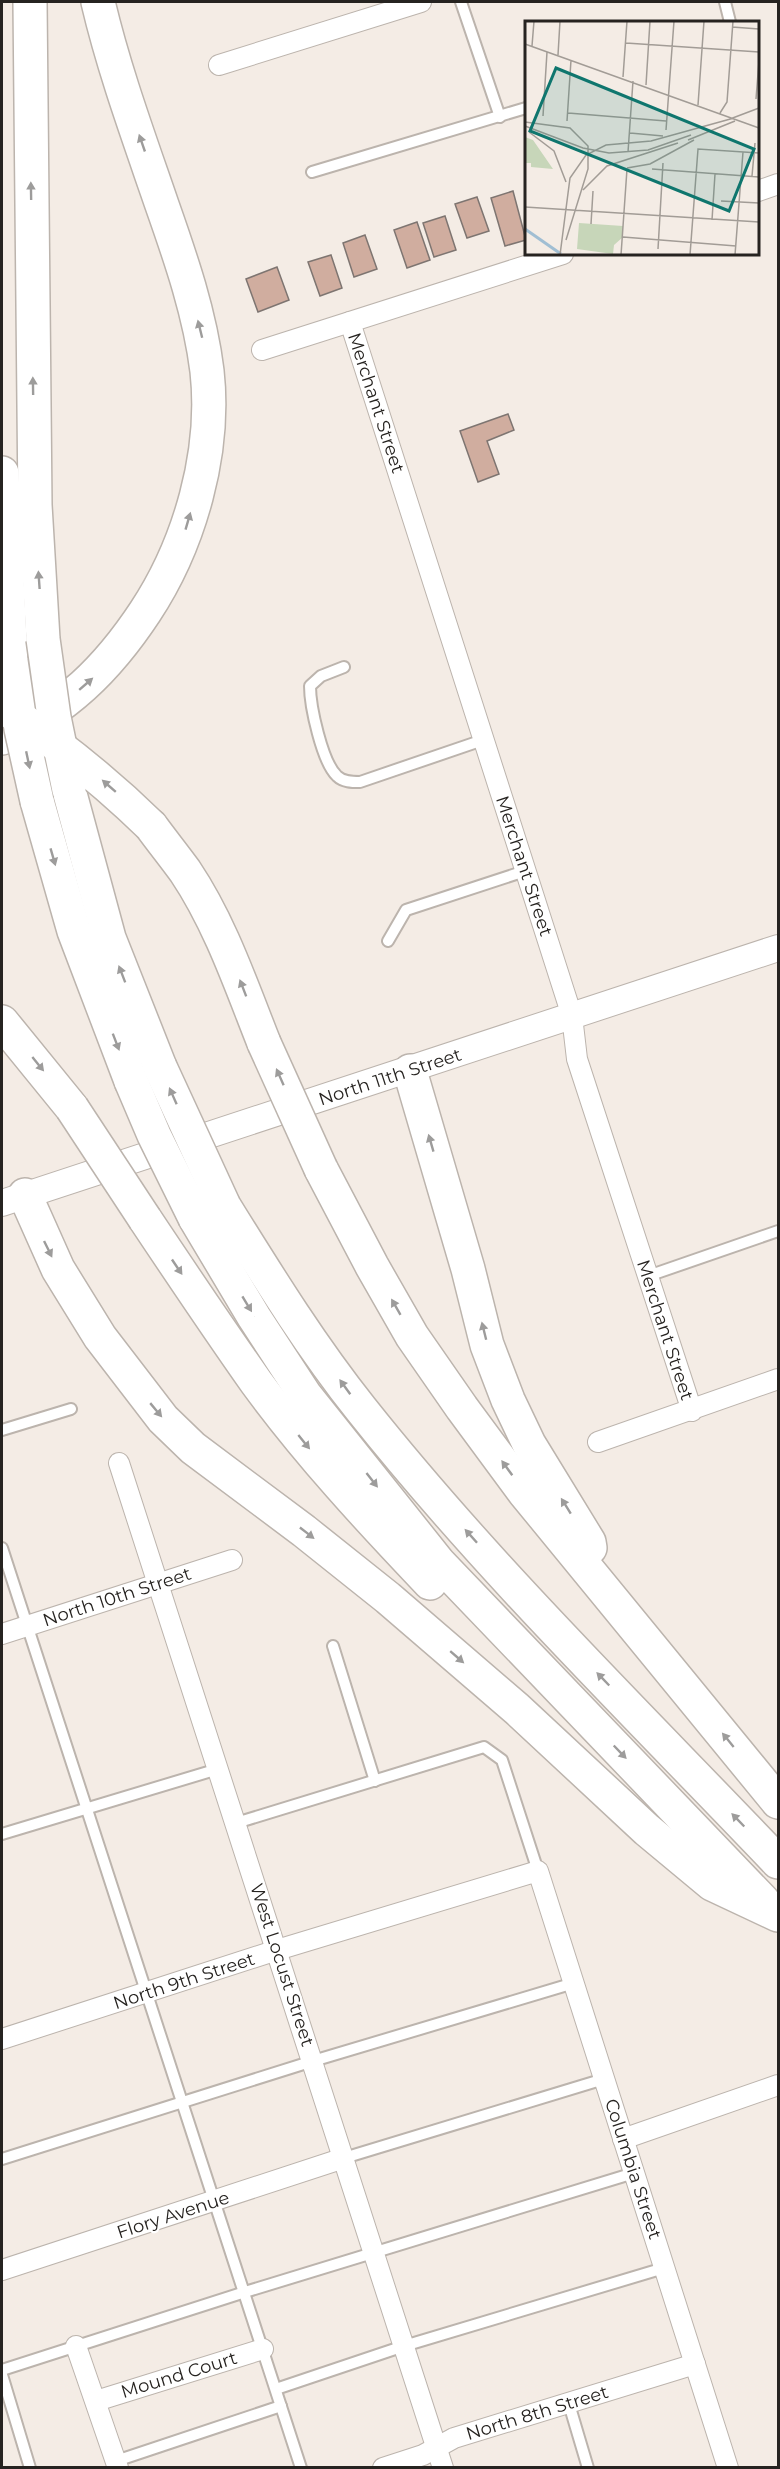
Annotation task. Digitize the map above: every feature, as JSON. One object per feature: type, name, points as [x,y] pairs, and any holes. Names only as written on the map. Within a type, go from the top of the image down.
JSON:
[{"type":"highway","points":[[30,2],[35,505],[43,639],[54,717],[69,790],[145,1074],[154,1136],[209,1212],[309,1338],[360,1408],[423,1484],[599,1676],[778,1862]]},
{"type":"highway","points":[[2,738],[60,706],[92,680],[123,645],[157,595],[181,546],[201,478],[209,407],[201,336],[186,279],[120,77],[99,2]]},
{"type":"highway","points":[[2,473],[11,661],[21,729],[37,801],[74,931],[145,1074]]},
{"type":"highway","points":[[2,706],[73,756],[112,788],[151,826],[186,872],[231,959],[264,1043],[321,1169],[412,1336],[524,1492],[778,1802]]},
{"type":"highway","points":[[2,1022],[72,1108],[257,1383],[305,1444],[378,1529],[437,1590],[507,1634]]},
{"type":"highway","points":[[410,1071],[468,1269],[487,1345],[508,1400],[529,1444],[588,1542],[596,1579]]},
{"type":"highway","points":[[13,1199],[100,1337],[163,1419],[193,1448],[304,1531],[388,1598],[517,1709],[647,1830],[712,1884],[778,1916]]},
{"type":"highway","points":[[209,1212],[254,1317],[305,1395],[439,1563],[778,1916]]},
{"type":"street","points":[[219,65],[421,2]]},
{"type":"street","points":[[759,191],[778,184]]},
{"type":"street","points":[[262,350],[560,255]]},
{"type":"street","name":"Merchant Street","points":[[350,322],[572,1016],[578,1059],[692,1411]]},
{"type":"street","name":"North 11th Street","points":[[13,1199],[410,1071],[778,948]]},
{"type":"street","points":[[598,1442],[778,1379]]},
{"type":"street","name":"West Locust Street","points":[[119,1463],[443,2468]]},
{"type":"street","name":"North 10th Street","points":[[2,1634],[232,1560]]},
{"type":"street","name":"North 9th Street","points":[[2,2039],[277,1950],[538,1871]]},
{"type":"street","name":"Columbia Street","points":[[538,1871],[728,2468]]},
{"type":"street","points":[[623,2139],[778,2085]]},
{"type":"street","name":"Flory Avenue","points":[[2,2270],[344,2158]]},
{"type":"street","points":[[76,2346],[117,2464]]},
{"type":"street","name":"Mound Court","points":[[96,2402],[263,2349]]},
{"type":"street","name":"North 8th Street","points":[[383,2468],[423,2455],[454,2438],[695,2364]]},
{"type":"lane","points":[[461,2],[500,117]]},
{"type":"lane","points":[[725,2],[730,21]]},
{"type":"lane","points":[[312,172],[525,108]]},
{"type":"lane","points":[[344,667],[321,676],[310,686],[310,699],[326,756],[331,769],[339,778],[349,782],[360,782],[483,740]]},
{"type":"lane","points":[[388,941],[406,910],[525,871]]},
{"type":"lane","points":[[648,1276],[778,1231]]},
{"type":"lane","points":[[2,1430],[71,1409]]},
{"type":"lane","points":[[2,1548],[84,1808],[302,2468]]},
{"type":"lane","points":[[333,1647],[375,1781]]},
{"type":"lane","points":[[236,1823],[484,1747],[502,1760],[538,1871]]},
{"type":"lane","points":[[2,1834],[218,1769]]},
{"type":"lane","points":[[2,2159],[313,2061],[574,1983]]},
{"type":"lane","points":[[344,2158],[604,2079]]},
{"type":"lane","points":[[2,2370],[244,2292],[634,2172]]},
{"type":"lane","points":[[276,2389],[404,2346],[664,2268]]},
{"type":"lane","points":[[2,2375],[30,2468]]},
{"type":"lane","points":[[569,2404],[588,2468]]},
{"type":"lane","points":[[117,2464],[281,2406]]},
{"type":"building","points":[[513,191],[525,240],[505,246],[491,198]]},
{"type":"building","points":[[477,197],[489,231],[467,238],[455,204]]},
{"type":"building","points":[[445,216],[456,250],[434,257],[423,223]]},
{"type":"building","points":[[417,222],[430,260],[407,268],[394,230]]},
{"type":"building","points":[[365,235],[377,269],[354,277],[343,243]]},
{"type":"building","points":[[331,255],[342,288],[320,296],[308,262]]},
{"type":"building","points":[[277,267],[289,300],[258,312],[246,279]]},
{"type":"building","points":[[508,414],[514,430],[487,441],[499,474],[478,482],[460,431]]}]
